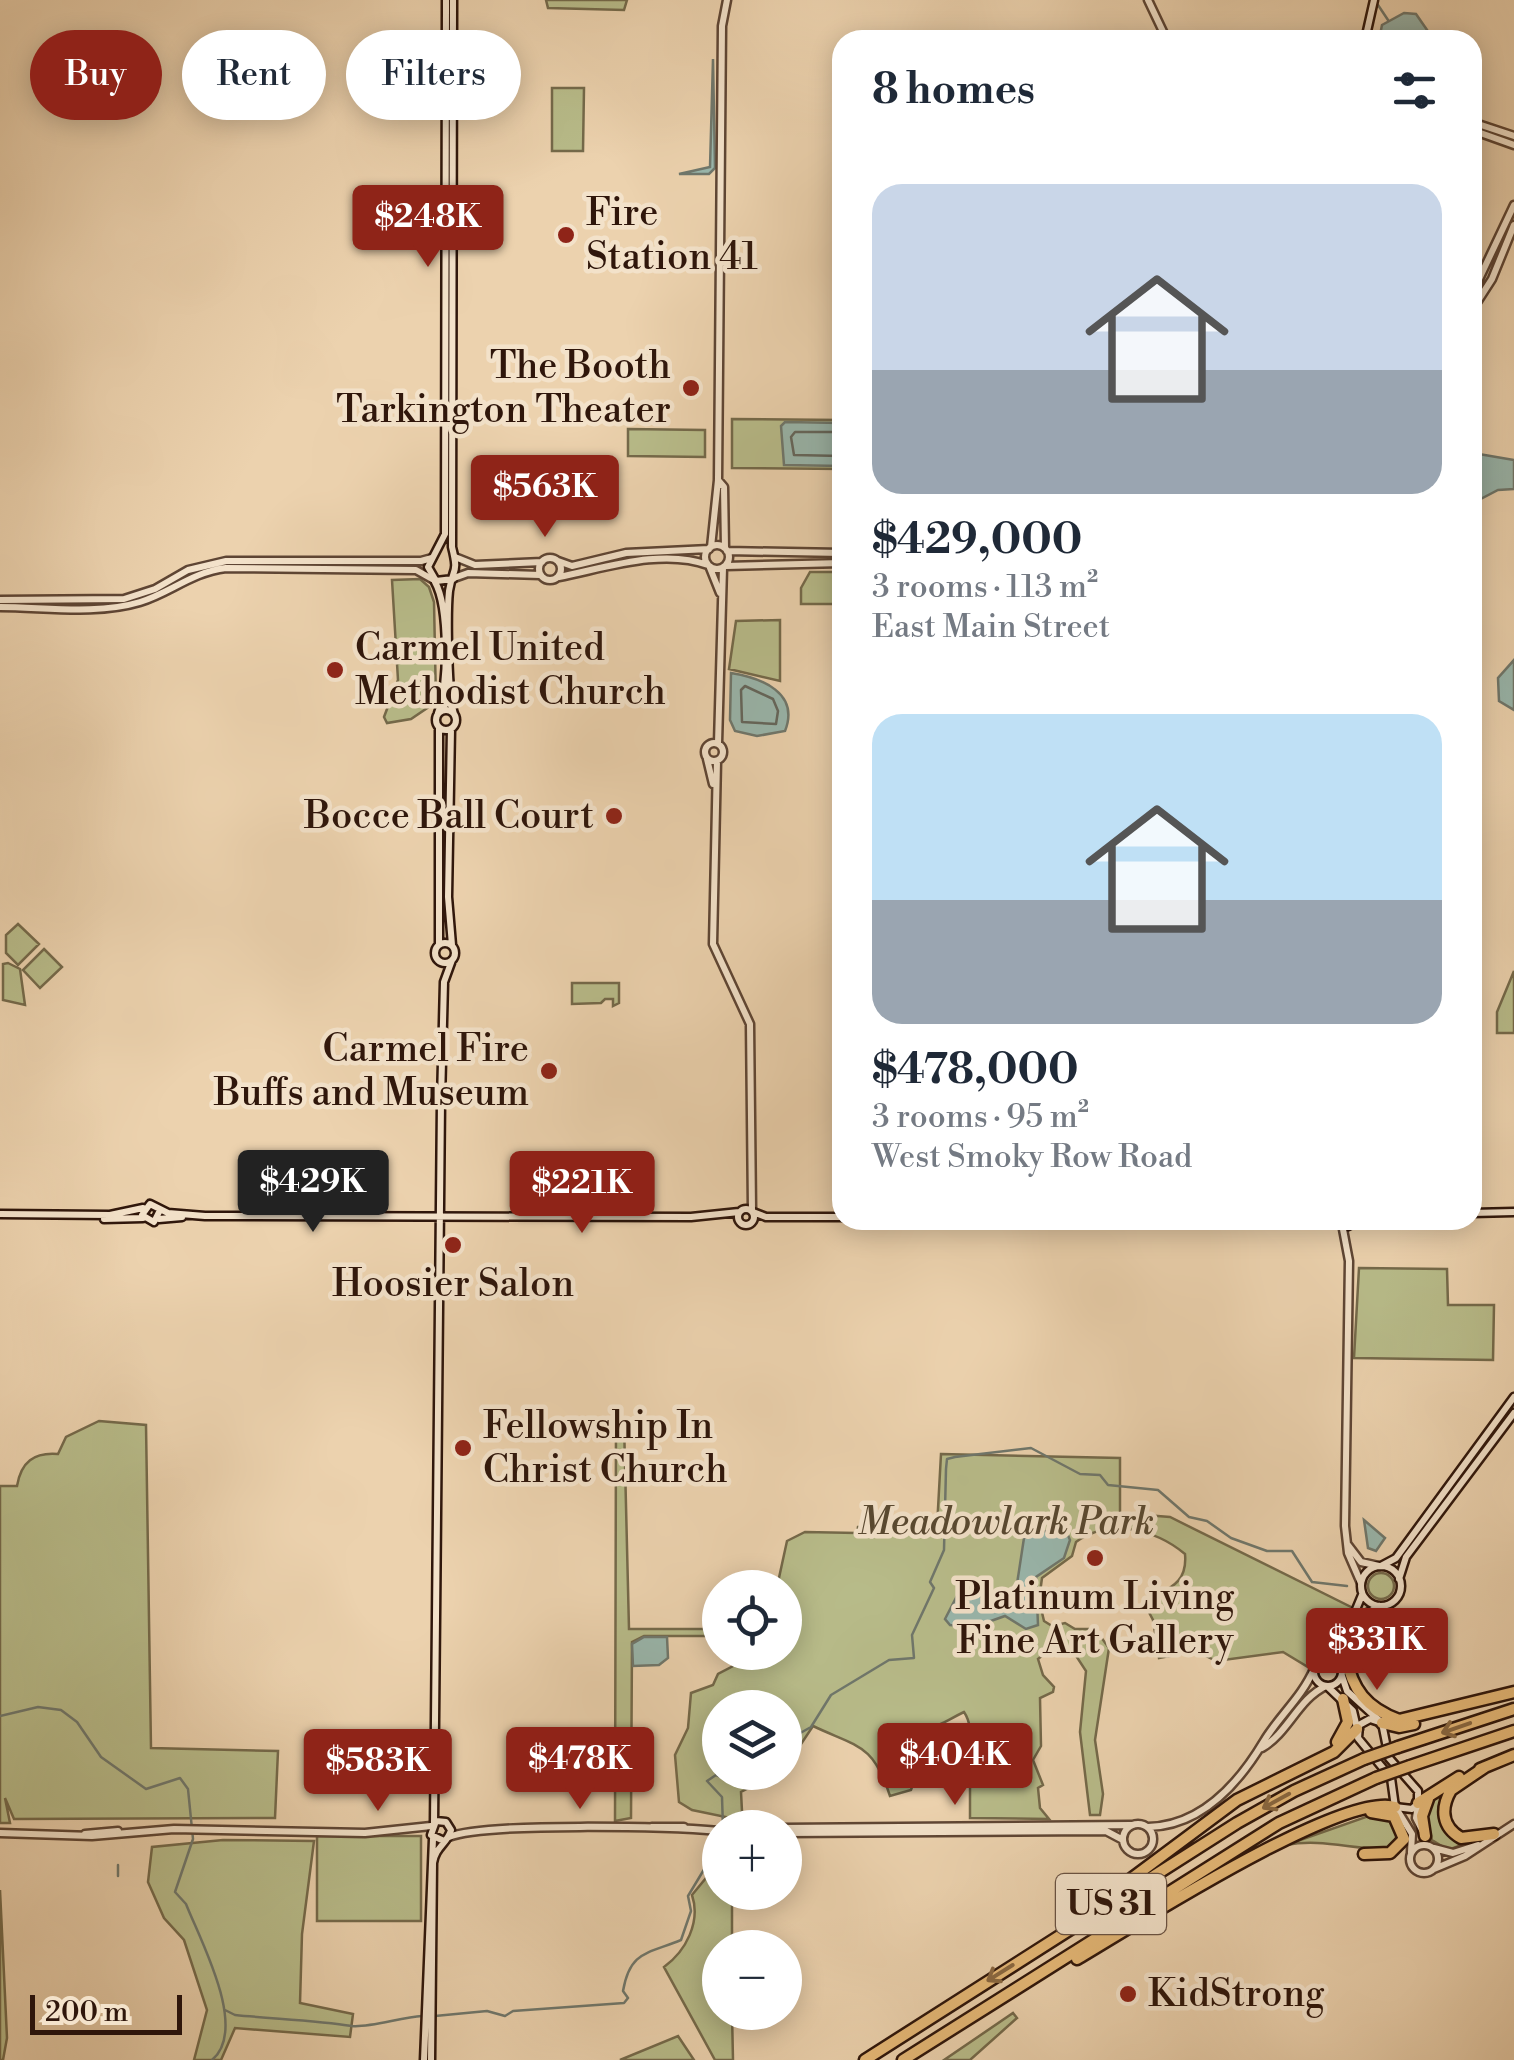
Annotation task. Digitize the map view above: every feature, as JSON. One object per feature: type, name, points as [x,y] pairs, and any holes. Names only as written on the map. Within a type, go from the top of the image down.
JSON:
[{"type":"highway","points":[[1346,1656],[1354,1688],[1378,1710],[1406,1721],[1514,1692]]},
{"type":"highway","points":[[1308,1762],[1345,1733],[1348,1722],[1343,1700]]},
{"type":"highway","name":"US 31","points":[[864,2060],[1269,1804],[1364,1759],[1514,1709]]},
{"type":"highway","points":[[1382,1723],[1404,1727],[1433,1715]]},
{"type":"highway","points":[[1054,1941],[1063,1928],[1228,1806],[1334,1752],[1357,1729]]},
{"type":"highway","name":"US 31","points":[[903,2060],[1279,1823],[1376,1778],[1514,1732]]},
{"type":"highway","points":[[1418,1804],[1434,1790],[1514,1755]]},
{"type":"highway","points":[[1485,1767],[1451,1790],[1444,1817],[1450,1831],[1462,1838],[1494,1834]]},
{"type":"highway","points":[[1425,1836],[1423,1814],[1434,1790]]},
{"type":"highway","points":[[1032,1981],[1057,1972],[1286,1840],[1380,1804],[1395,1808]]},
{"type":"highway","points":[[1350,1814],[1389,1812],[1403,1830],[1403,1844],[1394,1851],[1364,1854]]},
{"type":"street","points":[[428,2008],[435,1809],[432,1786],[438,1218],[444,982],[435,954],[439,945],[438,713],[444,621],[428,567],[445,536],[450,0]]},
{"type":"street","points":[[444,982],[452,960],[448,897],[451,729],[455,716],[448,692],[449,595],[455,557],[450,0]]},
{"type":"street","points":[[720,593],[709,566],[718,480],[722,26],[727,0]]},
{"type":"street","points":[[1148,0],[1163,30]]},
{"type":"street","points":[[1367,30],[1374,0]]},
{"type":"street","points":[[1482,128],[1514,136]]},
{"type":"street","points":[[1482,130],[1514,144]]},
{"type":"street","points":[[1482,273],[1514,205]]},
{"type":"street","points":[[1482,294],[1514,225]]},
{"type":"street","points":[[716,800],[704,749],[715,743],[719,726],[720,593],[726,550],[724,487],[718,480]]},
{"type":"street","points":[[0,603],[124,600],[218,562],[421,562],[445,553],[476,565],[542,562],[551,558],[578,566],[626,552],[710,548],[832,554]]},
{"type":"street","points":[[0,603],[122,607],[153,598],[196,574],[226,568],[416,570],[433,580],[468,573],[540,575],[548,580],[628,562],[693,560],[724,567],[832,563]]},
{"type":"street","points":[[540,575],[542,562]]},
{"type":"street","points":[[558,562],[558,577]]},
{"type":"street","points":[[438,713],[448,710],[455,716]]},
{"type":"street","points":[[439,728],[451,729]]},
{"type":"street","points":[[715,743],[723,752],[718,761],[713,944],[749,1018],[748,1199],[752,1223]]},
{"type":"street","points":[[707,758],[718,761]]},
{"type":"street","points":[[439,945],[452,945]]},
{"type":"street","points":[[440,961],[452,960]]},
{"type":"street","points":[[739,1222],[740,1211],[748,1199]]},
{"type":"street","points":[[0,1216],[110,1215],[153,1204],[160,1210],[188,1215]]},
{"type":"street","points":[[143,1208],[143,1218]]},
{"type":"street","points":[[158,1219],[160,1210]]},
{"type":"street","points":[[725,1217],[740,1211],[766,1217],[832,1217]]},
{"type":"street","points":[[1482,1213],[1514,1212]]},
{"type":"street","points":[[0,1216],[143,1218],[150,1222],[188,1215],[725,1217],[752,1223],[766,1217]]},
{"type":"street","points":[[802,1830],[1111,1831],[1136,1854],[1145,1852],[1176,1821],[1220,1798],[1261,1749],[1314,1670],[1340,1648],[1362,1594],[1347,1544],[1348,1244],[1343,1230]]},
{"type":"street","points":[[1348,1244],[1354,1230]]},
{"type":"street","points":[[1361,1583],[1366,1572],[1394,1561],[1514,1396]]},
{"type":"street","points":[[1261,1749],[1287,1726],[1312,1692],[1335,1684],[1364,1615],[1396,1598],[1403,1562],[1514,1413]]},
{"type":"street","points":[[1486,1434],[1495,1439]]},
{"type":"street","points":[[1430,1526],[1437,1502]]},
{"type":"street","points":[[1347,1544],[1359,1560],[1380,1566],[1399,1579]]},
{"type":"street","points":[[1362,1594],[1380,1606]]},
{"type":"street","points":[[1326,1658],[1338,1661],[1346,1690],[1382,1723],[1386,1752],[1416,1789],[1417,1820],[1438,1860],[1434,1869]]},
{"type":"street","points":[[1314,1670],[1317,1681],[1355,1714],[1360,1740],[1391,1778],[1395,1808],[1412,1834],[1410,1862],[1417,1870],[1434,1869],[1514,1824]]},
{"type":"street","points":[[1357,1729],[1367,1720],[1382,1723]]},
{"type":"street","points":[[1395,1808],[1410,1809],[1418,1804]]},
{"type":"street","points":[[435,1809],[447,1823],[463,1832]]},
{"type":"street","points":[[802,1830],[1148,1827],[1176,1821]]},
{"type":"street","points":[[0,1832],[432,1830],[447,1823]]},
{"type":"street","points":[[427,2060],[433,1863],[446,1839],[447,1823]]},
{"type":"street","points":[[1123,1840],[1131,1825]]},
{"type":"street","points":[[1148,1827],[1153,1840]]},
{"type":"street","points":[[446,1839],[463,1832],[702,1829]]},
{"type":"street","points":[[432,1830],[446,1839]]},
{"type":"street","points":[[1411,1852],[1421,1845],[1452,1854],[1480,1844]]},
{"type":"green space","points":[[546,0],[627,0],[624,10],[548,8]]},
{"type":"green space","points":[[552,88],[584,88],[583,151],[552,151]]},
{"type":"green space","points":[[732,419],[832,420],[832,469],[732,468]]},
{"type":"green space","points":[[628,429],[705,430],[705,457],[628,456]]},
{"type":"green space","points":[[810,572],[832,572],[832,604],[801,604],[801,588]]},
{"type":"green space","points":[[420,579],[429,587],[434,602],[436,702],[411,719],[387,723],[384,717],[398,680],[392,580]]},
{"type":"green space","points":[[780,620],[780,681],[729,669],[736,621]]},
{"type":"green space","points":[[18,924],[39,944],[18,965],[6,953],[6,935]]},
{"type":"green space","points":[[44,949],[62,967],[40,988],[23,970]]},
{"type":"green space","points":[[3,964],[20,969],[25,1005],[3,1000]]},
{"type":"green space","points":[[1514,971],[1514,1033],[1497,1033],[1497,1012]]},
{"type":"green space","points":[[572,983],[619,983],[619,1003],[613,1006],[613,999],[605,999],[601,1003],[572,1004]]},
{"type":"green space","points":[[1359,1268],[1447,1269],[1448,1305],[1494,1305],[1493,1360],[1354,1358]]},
{"type":"green space","points":[[99,1421],[146,1425],[151,1748],[278,1751],[275,1818],[14,1819],[5,1798],[10,1823],[0,1823],[0,1486],[17,1486],[30,1460],[58,1454],[66,1437]]},
{"type":"green space","points":[[616,1423],[624,1423],[629,1629],[702,1629],[702,1636],[644,1636],[632,1642],[631,1818],[615,1821]]},
{"type":"green space","name":"Meadowlark Park","points":[[941,1454],[1120,1458],[1120,1513],[1170,1517],[1353,1608],[1333,1647],[1315,1657],[1308,1667],[1283,1652],[1216,1661],[1196,1651],[1159,1658],[1153,1620],[1144,1603],[1179,1580],[1185,1554],[1146,1533],[1103,1530],[1076,1542],[1072,1556],[1042,1578],[1039,1600],[1044,1621],[1052,1626],[1065,1623],[1075,1629],[1095,1629],[1109,1648],[1095,1740],[1103,1794],[1100,1815],[1090,1815],[1080,1732],[1086,1671],[1071,1648],[1056,1644],[1038,1659],[1043,1675],[1054,1687],[1053,1692],[1040,1698],[1041,1746],[1033,1760],[1043,1785],[1038,1788],[1040,1808],[1049,1819],[970,1818],[970,1781],[975,1777],[970,1761],[970,1727],[964,1712],[931,1727],[905,1725],[896,1738],[898,1747],[923,1755],[911,1790],[890,1796],[877,1766],[862,1749],[813,1726],[802,1742],[802,1690],[702,1690],[702,1790],[745,1790],[741,1792],[742,1810],[702,1812],[679,1802],[675,1755],[688,1728],[691,1693],[713,1685],[718,1674],[726,1670],[802,1670],[802,1570],[781,1570],[787,1541],[805,1532],[857,1533],[858,1527],[937,1527]]},
{"type":"green space","points":[[1381,1573],[1390,1577],[1394,1586],[1390,1595],[1381,1599],[1372,1595],[1368,1586],[1372,1577]]},
{"type":"green space","points":[[1446,1791],[1442,1801],[1455,1839],[1467,1843],[1448,1850],[1432,1840],[1426,1816],[1434,1794]]},
{"type":"green space","points":[[1377,1813],[1392,1822],[1398,1834],[1390,1849],[1286,1845]]},
{"type":"green space","points":[[317,1836],[421,1836],[421,1921],[317,1921]]},
{"type":"green space","points":[[223,1840],[314,1841],[302,1934],[300,2003],[353,2014],[350,2037],[235,2028],[221,2060],[194,2060],[207,2010],[184,1940],[164,1918],[148,1882],[152,1847]]},
{"type":"green space","points":[[702,1883],[702,1910],[732,1910],[732,1930],[702,1930],[702,2030],[732,2030],[733,2060],[715,2060],[664,1967],[690,1935],[695,1915],[692,1895]]},
{"type":"green space","points":[[0,1890],[7,2038],[3,2060],[0,2060]]},
{"type":"green space","points":[[1013,2013],[1017,2018],[970,2060],[944,2060]]},
{"type":"green space","points":[[678,2036],[694,2060],[620,2060]]},
{"type":"water","points":[[1404,13],[1416,14],[1427,30],[1381,30],[1382,25]]},
{"type":"water","points":[[713,59],[715,168],[709,174],[679,174],[710,167]]},
{"type":"water","points":[[785,422],[832,423],[832,466],[784,465],[781,426]]},
{"type":"water","points":[[1482,455],[1514,460],[1514,489],[1498,490],[1482,498]]},
{"type":"water","points":[[1514,660],[1514,710],[1499,701],[1498,678]]},
{"type":"water","points":[[731,673],[766,684],[783,697],[788,718],[785,731],[757,736],[735,731],[730,720]]},
{"type":"water","points":[[1364,1520],[1385,1538],[1376,1551],[1368,1548]]},
{"type":"water","points":[[1043,1531],[1067,1533],[1070,1540],[1064,1558],[1036,1577],[1038,1625],[1026,1629],[1005,1616],[974,1627],[950,1625],[945,1619],[957,1596],[965,1591],[992,1600],[1015,1597],[1024,1538]]},
{"type":"water","points":[[644,1637],[667,1637],[668,1658],[659,1665],[633,1666],[632,1644]]},
{"type":"waterway","points":[[1378,5],[1388,20]]},
{"type":"waterway","points":[[802,1732],[811,1727],[831,1695],[889,1660],[914,1658],[912,1635],[934,1588],[930,1582],[944,1550],[947,1459],[1031,1448],[1080,1474],[1100,1475],[1108,1485],[1158,1490],[1189,1517],[1207,1521],[1231,1538],[1267,1551],[1292,1551],[1312,1582],[1347,1586]]},
{"type":"waterway","points":[[0,1716],[38,1707],[61,1710],[77,1722],[101,1757],[146,1789],[180,1778],[188,1789],[193,1839],[175,1892],[186,1904],[201,1939],[224,2007],[226,2028],[222,2046],[212,2060]]},
{"type":"waterway","points":[[715,1790],[722,1797],[722,1810]]},
{"type":"waterway","points":[[118,1865],[118,1876]]},
{"type":"waterway","points":[[435,2016],[487,2011],[505,2016],[513,2011],[624,2003],[628,1998],[623,1991],[626,1978],[635,1961],[681,1940],[691,1911],[688,1896],[702,1873]]},
{"type":"waterway","points":[[225,2010],[235,2015],[352,2026],[422,2016]]},
{"type":"place","name":"Fire Station 41","points":[[566,235]]},
{"type":"place","name":"The Booth Tarkington Theater","points":[[691,388]]},
{"type":"place","name":"Carmel United Methodist Church","points":[[335,670]]},
{"type":"place","name":"Bocce Ball Court","points":[[614,816]]},
{"type":"place","name":"Carmel Fire Buffs and Museum","points":[[549,1071]]},
{"type":"place","name":"Hoosier Salon","points":[[453,1245]]},
{"type":"place","name":"Fellowship In Christ Church","points":[[463,1448]]},
{"type":"place","name":"Platinum Living Fine Art Gallery","points":[[1095,1558]]},
{"type":"place","name":"KidStrong","points":[[1128,1994]]}]
